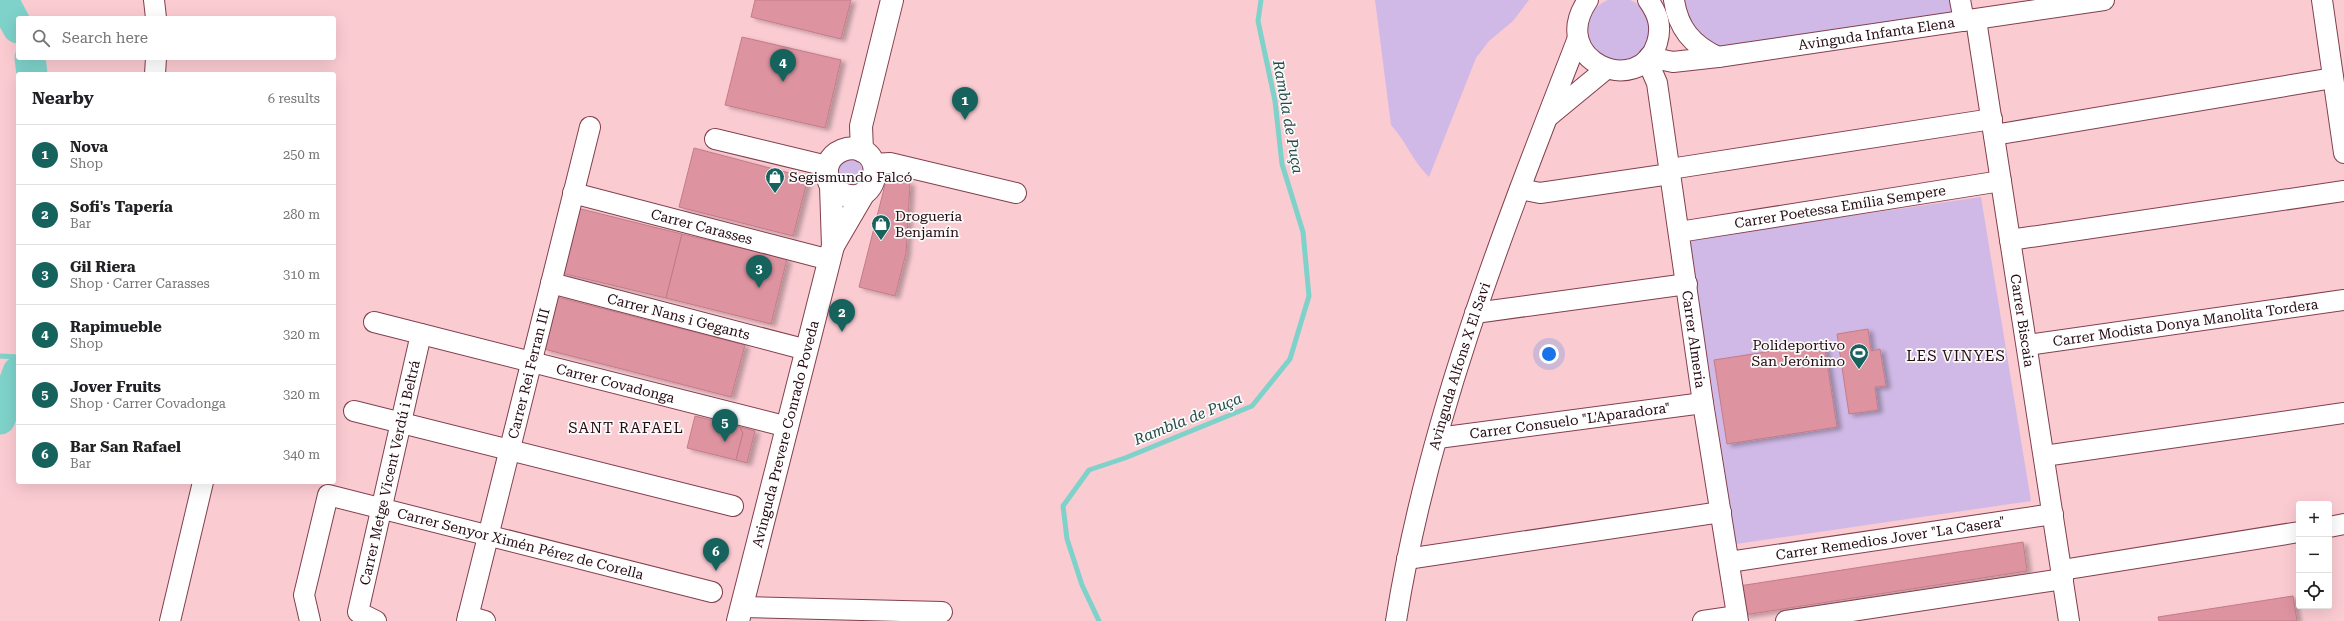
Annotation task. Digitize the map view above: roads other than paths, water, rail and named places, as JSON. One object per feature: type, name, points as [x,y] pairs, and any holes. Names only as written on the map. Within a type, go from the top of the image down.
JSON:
[{"type":"street","points":[[154,0],[156,16]]},
{"type":"street","points":[[892,0],[861,126],[861,154],[875,177],[873,183],[864,193],[856,196],[846,196],[837,193],[829,176],[834,155],[861,154],[890,163],[1016,194]]},
{"type":"street","points":[[1581,4],[1577,24],[1578,38],[1588,58],[1606,69],[1621,70],[1635,67],[1648,58],[1656,46],[1660,34],[1659,22],[1655,9],[1648,0]]},
{"type":"street","points":[[1674,0],[1676,17],[1685,33],[1704,51],[1718,57]]},
{"type":"street","name":"Carrer Biscaia","points":[[1960,0],[1980,15],[1993,127],[2069,621]]},
{"type":"street","name":"Avinguda Infanta Elena","points":[[1648,58],[1673,62],[1718,57],[1980,15],[2104,0]]},
{"type":"street","points":[[2322,0],[2337,85],[2344,154]]},
{"type":"street","name":"Avinguda Alfons X El Savi","points":[[1396,621],[1407,559],[1454,376],[1520,189],[1578,38]]},
{"type":"street","name":"Carrer Almeria","points":[[1648,58],[1657,83],[1687,284],[1702,403],[1721,512],[1737,619]]},
{"type":"street","points":[[155,72],[156,60]]},
{"type":"street","points":[[1657,83],[1673,62]]},
{"type":"street","name":"Avinguda Alfons X El Savi","points":[[1546,119],[1606,69]]},
{"type":"street","points":[[1520,189],[1540,193],[1670,172],[1993,127],[2337,85]]},
{"type":"street","name":"Carrer Rei Ferran III","points":[[473,619],[488,535],[590,127]]},
{"type":"street","points":[[715,139],[829,176]]},
{"type":"street","name":"Avinguda Prevere Conrado Poveda","points":[[829,176],[832,253]]},
{"type":"street","name":"Carrer Poetessa Emília Sempere","points":[[1679,232],[2001,181]]},
{"type":"street","points":[[2010,240],[2344,191]]},
{"type":"street","name":"Carrer Carasses","points":[[573,193],[832,253]]},
{"type":"street","name":"Avinguda Prevere Conrado Poveda","points":[[740,614],[832,253],[864,193]]},
{"type":"street","name":"Carrer Nans i Gegants","points":[[551,283],[807,350]]},
{"type":"street","points":[[1475,313],[1687,284]]},
{"type":"street","name":"Carrer Modista Donya Manolita Tordera","points":[[2027,345],[2344,300]]},
{"type":"street","name":"Carrer Covadonga","points":[[374,322],[788,427]]},
{"type":"street","name":"Carrer Metge Vicent Verdú i Beltrá","points":[[376,621],[358,612],[421,334]]},
{"type":"street","name":"Carrer Consuelo \"L'Aparadora\"","points":[[1438,438],[1702,403]]},
{"type":"street","points":[[354,411],[733,506]]},
{"type":"street","points":[[2044,456],[2344,413]]},
{"type":"street","points":[[170,621],[203,484]]},
{"type":"street","name":"Carrer Senyor Ximén Pérez de Corella","points":[[310,621],[304,595],[328,495],[712,592]]},
{"type":"street","points":[[1407,559],[1721,512]]},
{"type":"street","name":"Carrer Remedios Jover \"La Casera\"","points":[[1729,562],[2053,514]]},
{"type":"street","points":[[2332,526],[2344,524]]},
{"type":"street","points":[[1786,621],[2296,533]]},
{"type":"street","points":[[740,614],[942,612]]},
{"type":"street","points":[[1703,621],[1737,619]]},
{"type":"waterway","points":[[3,0],[16,24]]},
{"type":"waterway","name":"Rambla de Puça","points":[[1099,621],[1082,585],[1067,539],[1063,506],[1089,470],[1125,458],[1252,406],[1290,359],[1309,296],[1303,232],[1282,164],[1275,101],[1258,21],[1261,0]]},
{"type":"waterway","points":[[30,60],[32,72]]},
{"type":"waterway","points":[[0,356],[16,357]]},
{"type":"waterway","points":[[0,419],[16,377]]},
{"type":"place","name":"Rapimueble","points":[[783,82]]},
{"type":"place","name":"Nova","points":[[965,120]]},
{"type":"place","name":"Segismundo Falcó","points":[[775,194]]},
{"type":"place","name":"Droguería Benjamín","points":[[881,241]]},
{"type":"place","name":"Gil Riera","points":[[759,288]]},
{"type":"place","name":"Sofi's Tapería","points":[[842,332]]},
{"type":"place","name":"Polideportivo San Jerónimo","points":[[1859,370]]},
{"type":"place","name":"Jover Fruits","points":[[725,442]]},
{"type":"place","name":"Bar San Rafael","points":[[716,571]]},
{"type":"district","name":"LES VINYES","points":[[1956,356]]},
{"type":"district","name":"SANT RAFAEL","points":[[626,428]]}]
